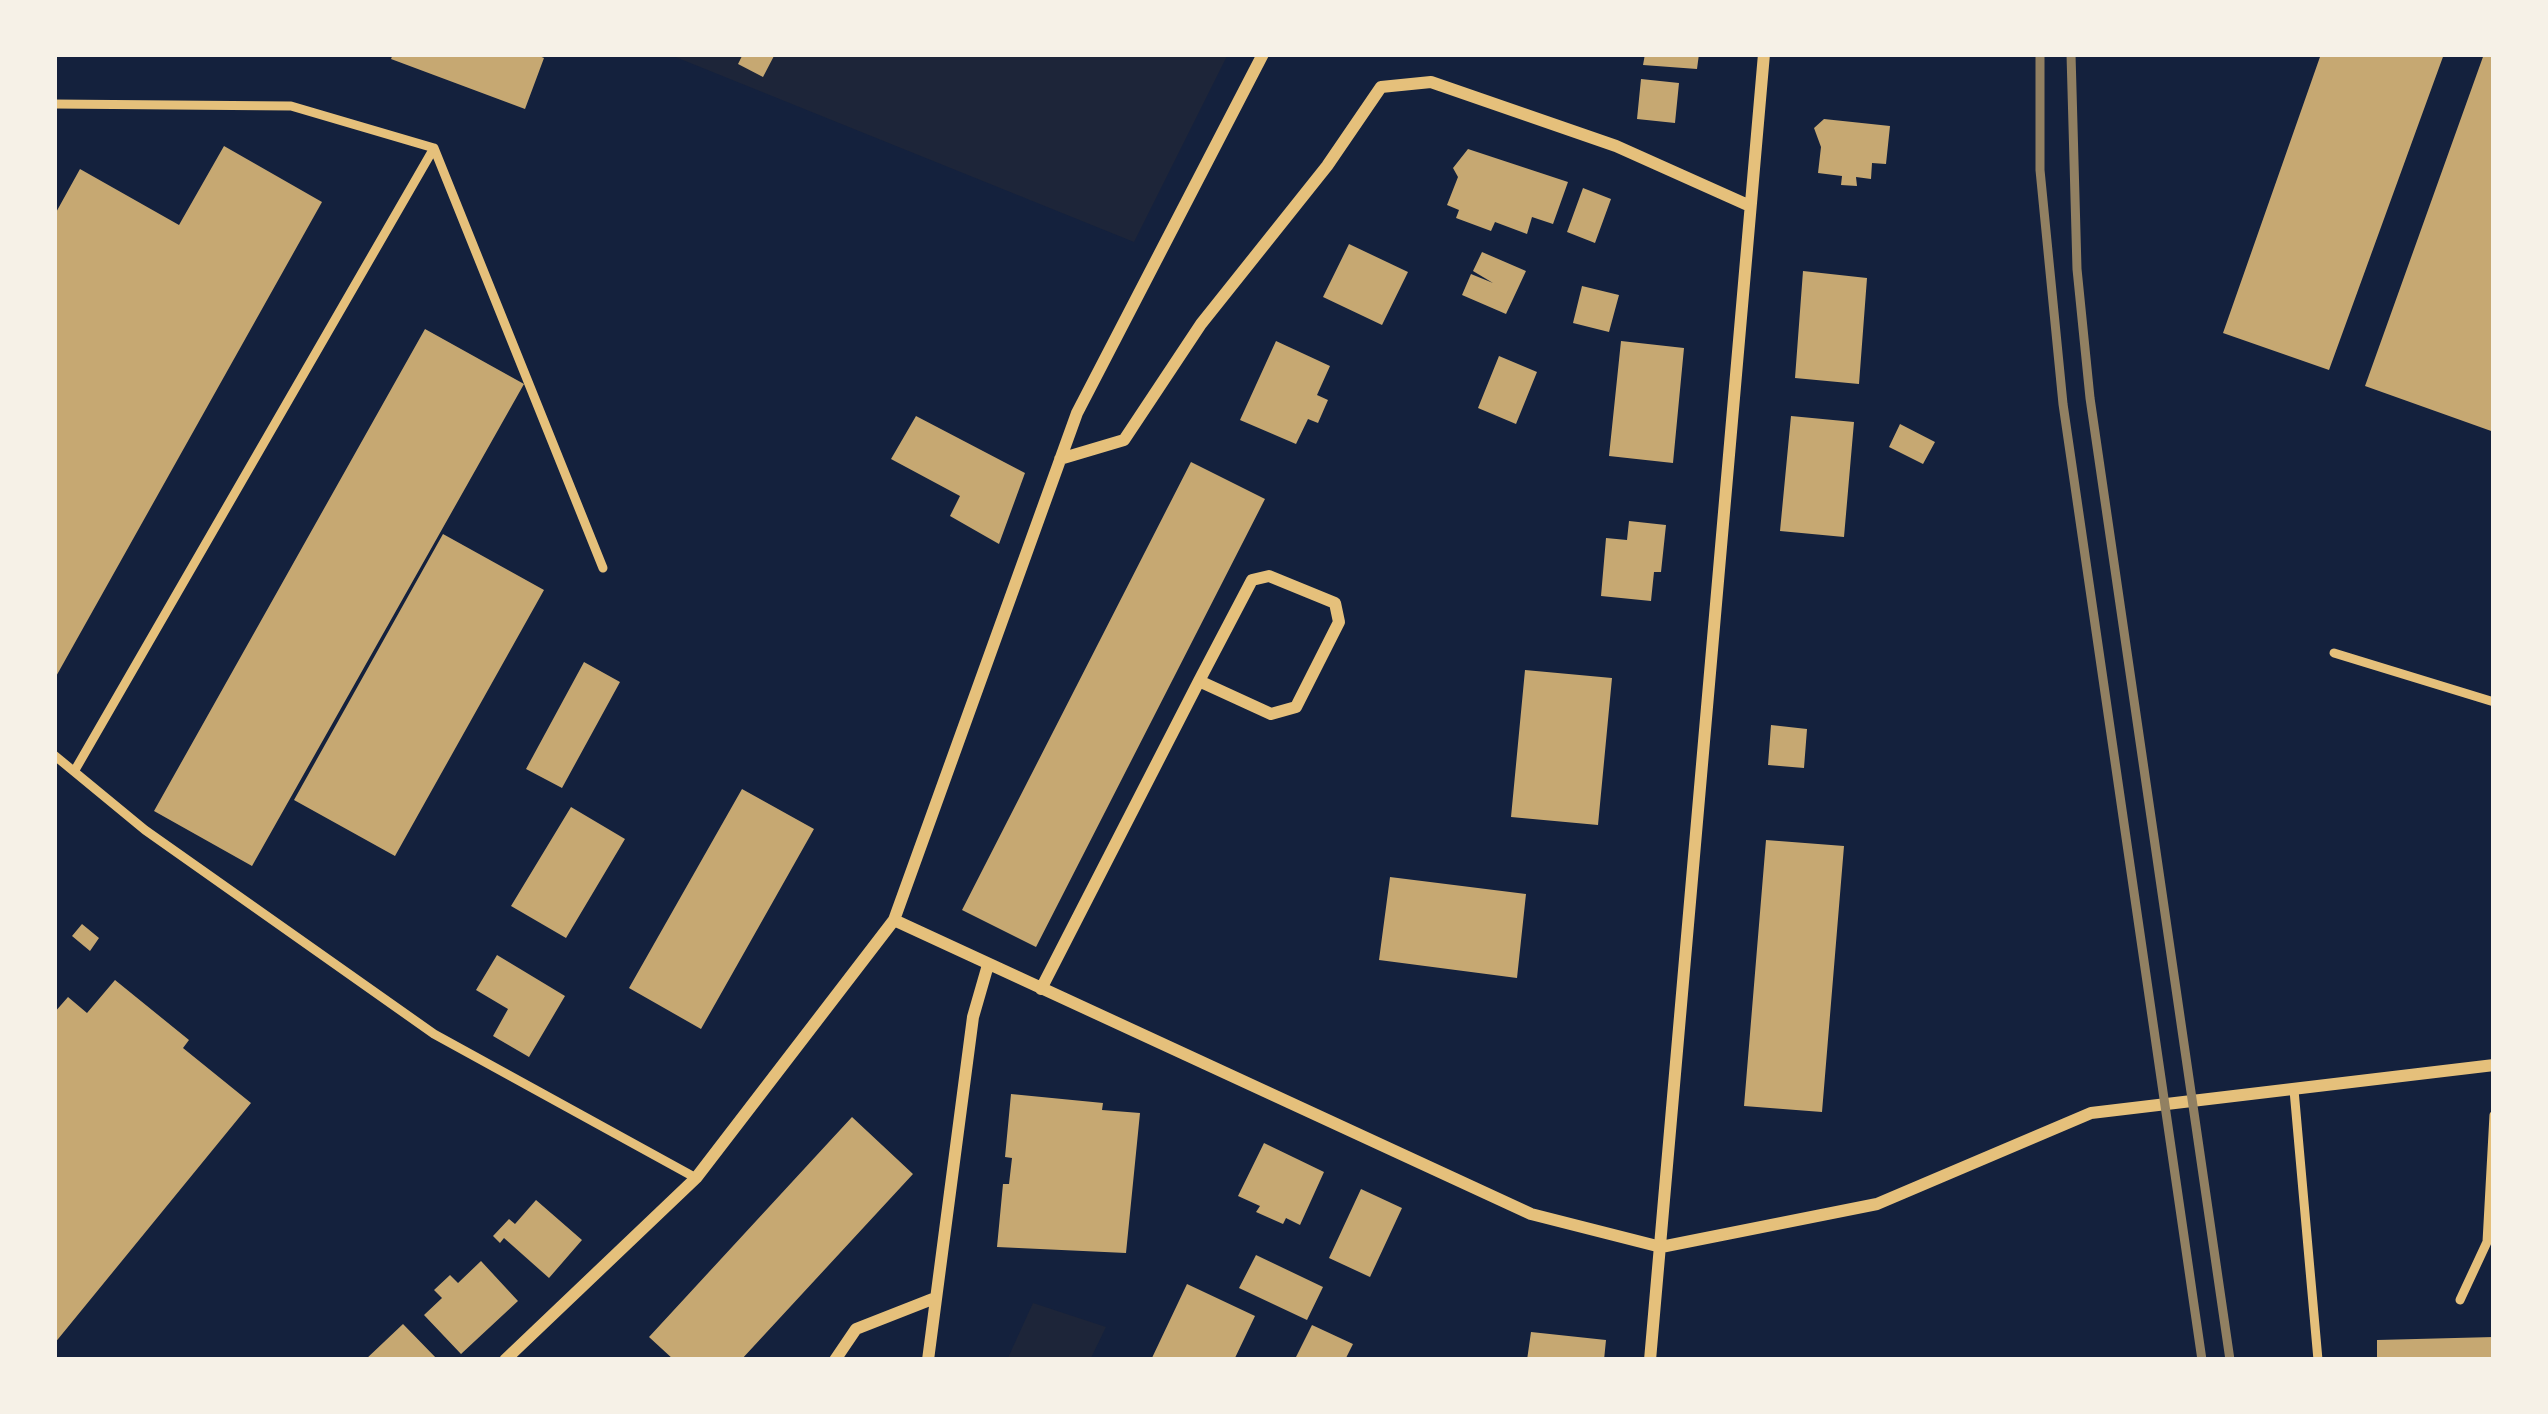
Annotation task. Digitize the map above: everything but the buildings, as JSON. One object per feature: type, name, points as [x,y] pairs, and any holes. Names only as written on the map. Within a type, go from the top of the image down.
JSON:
[{"type":"street","points":[[505,1360],[696,1178],[894,920],[1077,413],[1263,54]]},
{"type":"street","points":[[1650,1360],[1764,54]]},
{"type":"street","points":[[1060,460],[1124,440],[1201,324],[1327,166],[1382,87],[1431,82],[1616,146],[1750,206]]},
{"type":"street","points":[[1041,989],[1199,681],[1252,580],[1269,576],[1335,603],[1339,622],[1296,706],[1271,714],[1199,681]]},
{"type":"street","points":[[894,920],[1531,1214],[1661,1247],[1877,1204],[2091,1113],[2494,1065]]},
{"type":"street","points":[[928,1360],[973,1017],[988,965]]},
{"type":"street","points":[[835,1360],[856,1328],[935,1298]]},
{"type":"lane","points":[[54,104],[291,106],[434,148]]},
{"type":"lane","points":[[434,148],[603,568]]},
{"type":"lane","points":[[75,770],[434,148]]},
{"type":"lane","points":[[2334,653],[2494,702]]},
{"type":"lane","points":[[54,755],[145,830],[434,1034],[696,1178]]},
{"type":"lane","points":[[2294,1090],[2318,1360]]},
{"type":"lane","points":[[2460,1300],[2487,1242],[2494,1115]]},
{"type":"shaded area","points":[[668,54],[1228,54],[1134,242]]},
{"type":"shaded area","points":[[1033,1303],[1106,1327],[1090,1360],[1007,1360]]},
{"type":"railway","points":[[2040,54],[2040,170],[2063,404],[2202,1360]]},
{"type":"railway","points":[[2071,54],[2077,269],[2090,398],[2230,1360]]}]
